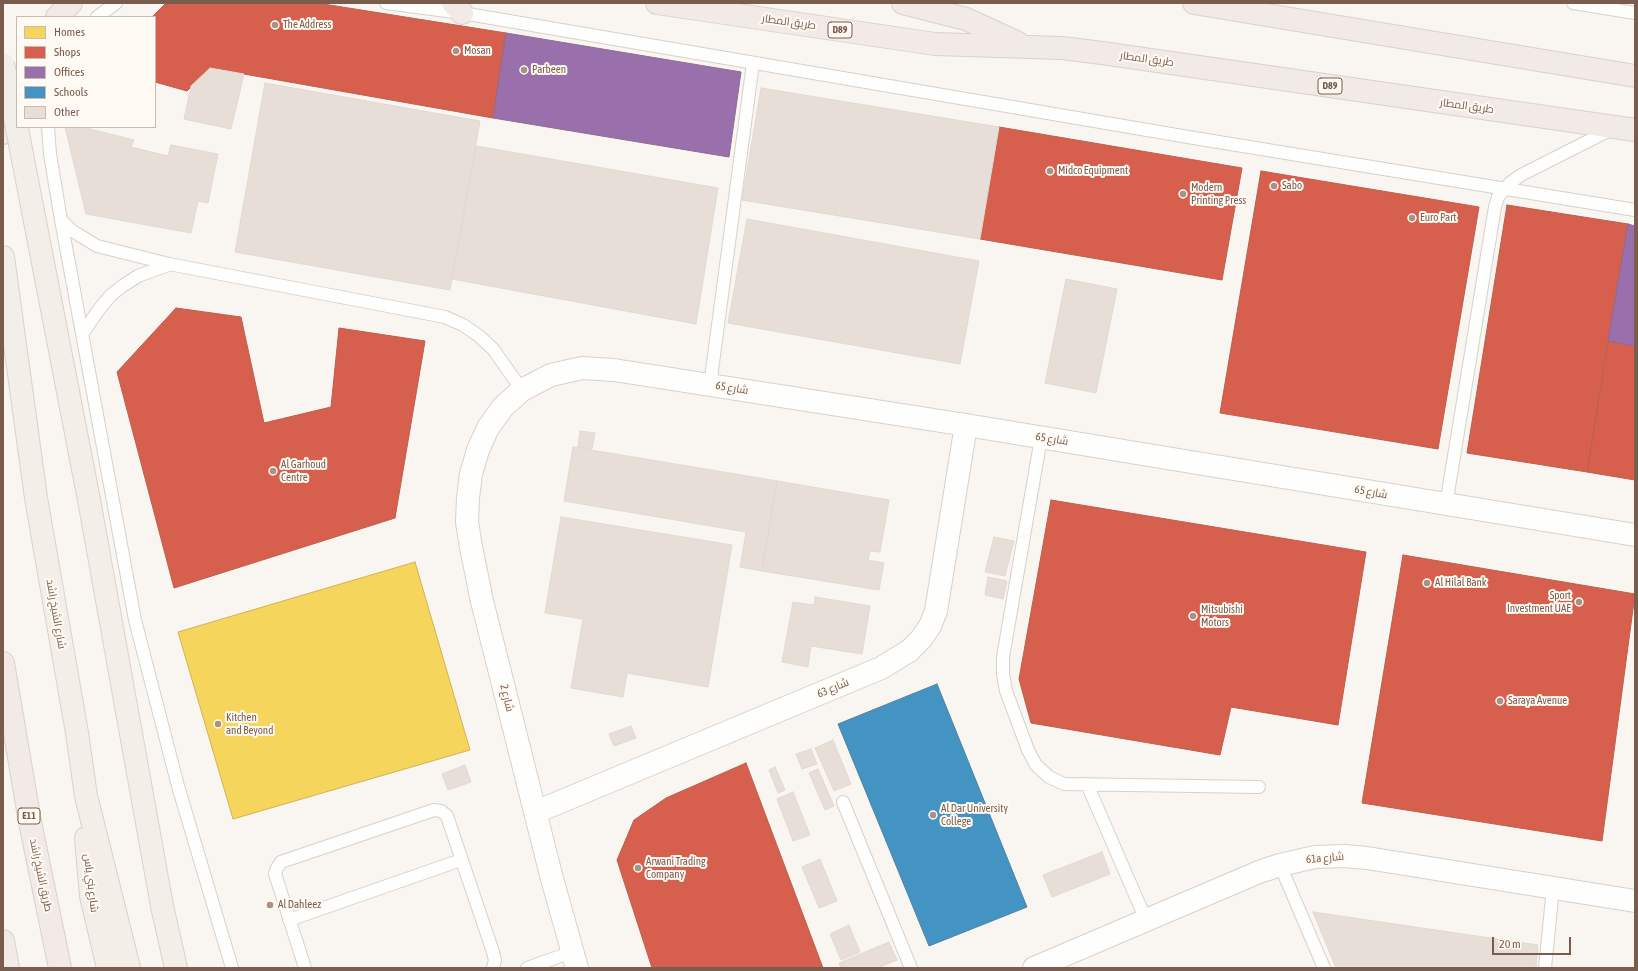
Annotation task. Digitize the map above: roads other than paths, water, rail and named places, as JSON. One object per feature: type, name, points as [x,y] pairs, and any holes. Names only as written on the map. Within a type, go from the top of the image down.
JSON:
[{"type":"highway","points":[[58,16],[71,3]]},
{"type":"highway","name":"طريق المطار","points":[[657,3],[935,44],[1025,46],[1062,48],[1102,53],[1626,129]]},
{"type":"highway","points":[[902,3],[966,19],[1025,46]]},
{"type":"highway","points":[[1194,3],[1635,76]]},
{"type":"highway","points":[[3,134],[16,88]]},
{"type":"highway","name":"طريق الشيخ راشد","points":[[3,663],[28,814],[60,968]]},
{"type":"highway","points":[[3,941],[8,968]]},
{"type":"main road","points":[[3,64],[16,121]]},
{"type":"main road","points":[[17,128],[89,500],[162,906],[176,968]]},
{"type":"main road","name":"شارع الشيخ راشد","points":[[3,257],[36,498],[86,796],[129,968]]},
{"type":"main road","name":"شارع بني ياس","points":[[86,796],[87,862],[91,896],[108,968]]},
{"type":"street","name":"شارع 65","points":[[488,428],[503,407],[522,390],[551,375],[582,368],[614,370],[966,425],[1635,535]]},
{"type":"street","name":"شارع 63","points":[[536,812],[880,668],[896,661],[909,651],[921,639],[930,626],[936,611],[966,425]]},
{"type":"street","name":"شارع 2","points":[[488,428],[478,450],[471,474],[467,522],[470,546],[482,601],[574,960]]},
{"type":"street","name":"61a شارع","points":[[1034,968],[1280,865],[1315,857],[1344,856],[1367,858],[1635,901]]},
{"type":"lane","points":[[98,16],[116,3]]},
{"type":"lane","points":[[386,3],[457,8],[753,63],[1635,210]]},
{"type":"lane","points":[[1574,3],[1635,13]]},
{"type":"lane","points":[[710,385],[753,63]]},
{"type":"lane","points":[[48,128],[50,154],[61,220],[135,620],[178,786],[232,968]]},
{"type":"lane","points":[[1446,505],[1498,197],[1504,189],[1521,175],[1626,129]]},
{"type":"lane","points":[[61,220],[71,230],[97,246],[169,264],[445,317],[463,325],[479,336],[493,349],[522,390]]},
{"type":"lane","points":[[82,334],[100,308],[124,285],[138,276],[169,264]]},
{"type":"lane","points":[[1041,438],[1003,657],[1003,674],[1006,691],[1028,750],[1036,765],[1049,776],[1064,784],[1259,787]]},
{"type":"lane","points":[[1087,784],[1146,920]]},
{"type":"lane","points":[[844,802],[910,968]]},
{"type":"lane","points":[[305,968],[275,874],[280,862],[434,810],[441,811],[446,816],[493,952],[495,960],[493,968]]},
{"type":"lane","points":[[289,920],[462,860]]},
{"type":"lane","points":[[1280,865],[1324,968]]},
{"type":"lane","points":[[1545,968],[1553,888]]},
{"type":"lane","points":[[527,968],[574,960]]},
{"type":"place","name":"The Address","points":[[275,25]]},
{"type":"place","name":"Mosan","points":[[456,51]]},
{"type":"place","name":"Parbeen","points":[[524,70]]},
{"type":"place","name":"Midco Equipment","points":[[1050,171]]},
{"type":"place","name":"Sabo","points":[[1274,186]]},
{"type":"place","name":"Modern Printing Press","points":[[1183,194]]},
{"type":"place","name":"Euro Part","points":[[1412,218]]},
{"type":"place","name":"Al Garhoud Centre","points":[[273,471]]},
{"type":"place","name":"Al Hilal Bank","points":[[1427,583]]},
{"type":"place","name":"Sport Investment UAE","points":[[1579,602]]},
{"type":"place","name":"Mitsubishi Motors","points":[[1193,616]]},
{"type":"place","name":"Saraya Avenue","points":[[1500,701]]},
{"type":"place","name":"Kitchen and Beyond","points":[[218,724]]},
{"type":"place","name":"Al Dar University College","points":[[933,815]]},
{"type":"place","name":"Arwani Trading Company","points":[[638,868]]},
{"type":"place","name":"Al Dahleez","points":[[270,905]]}]
